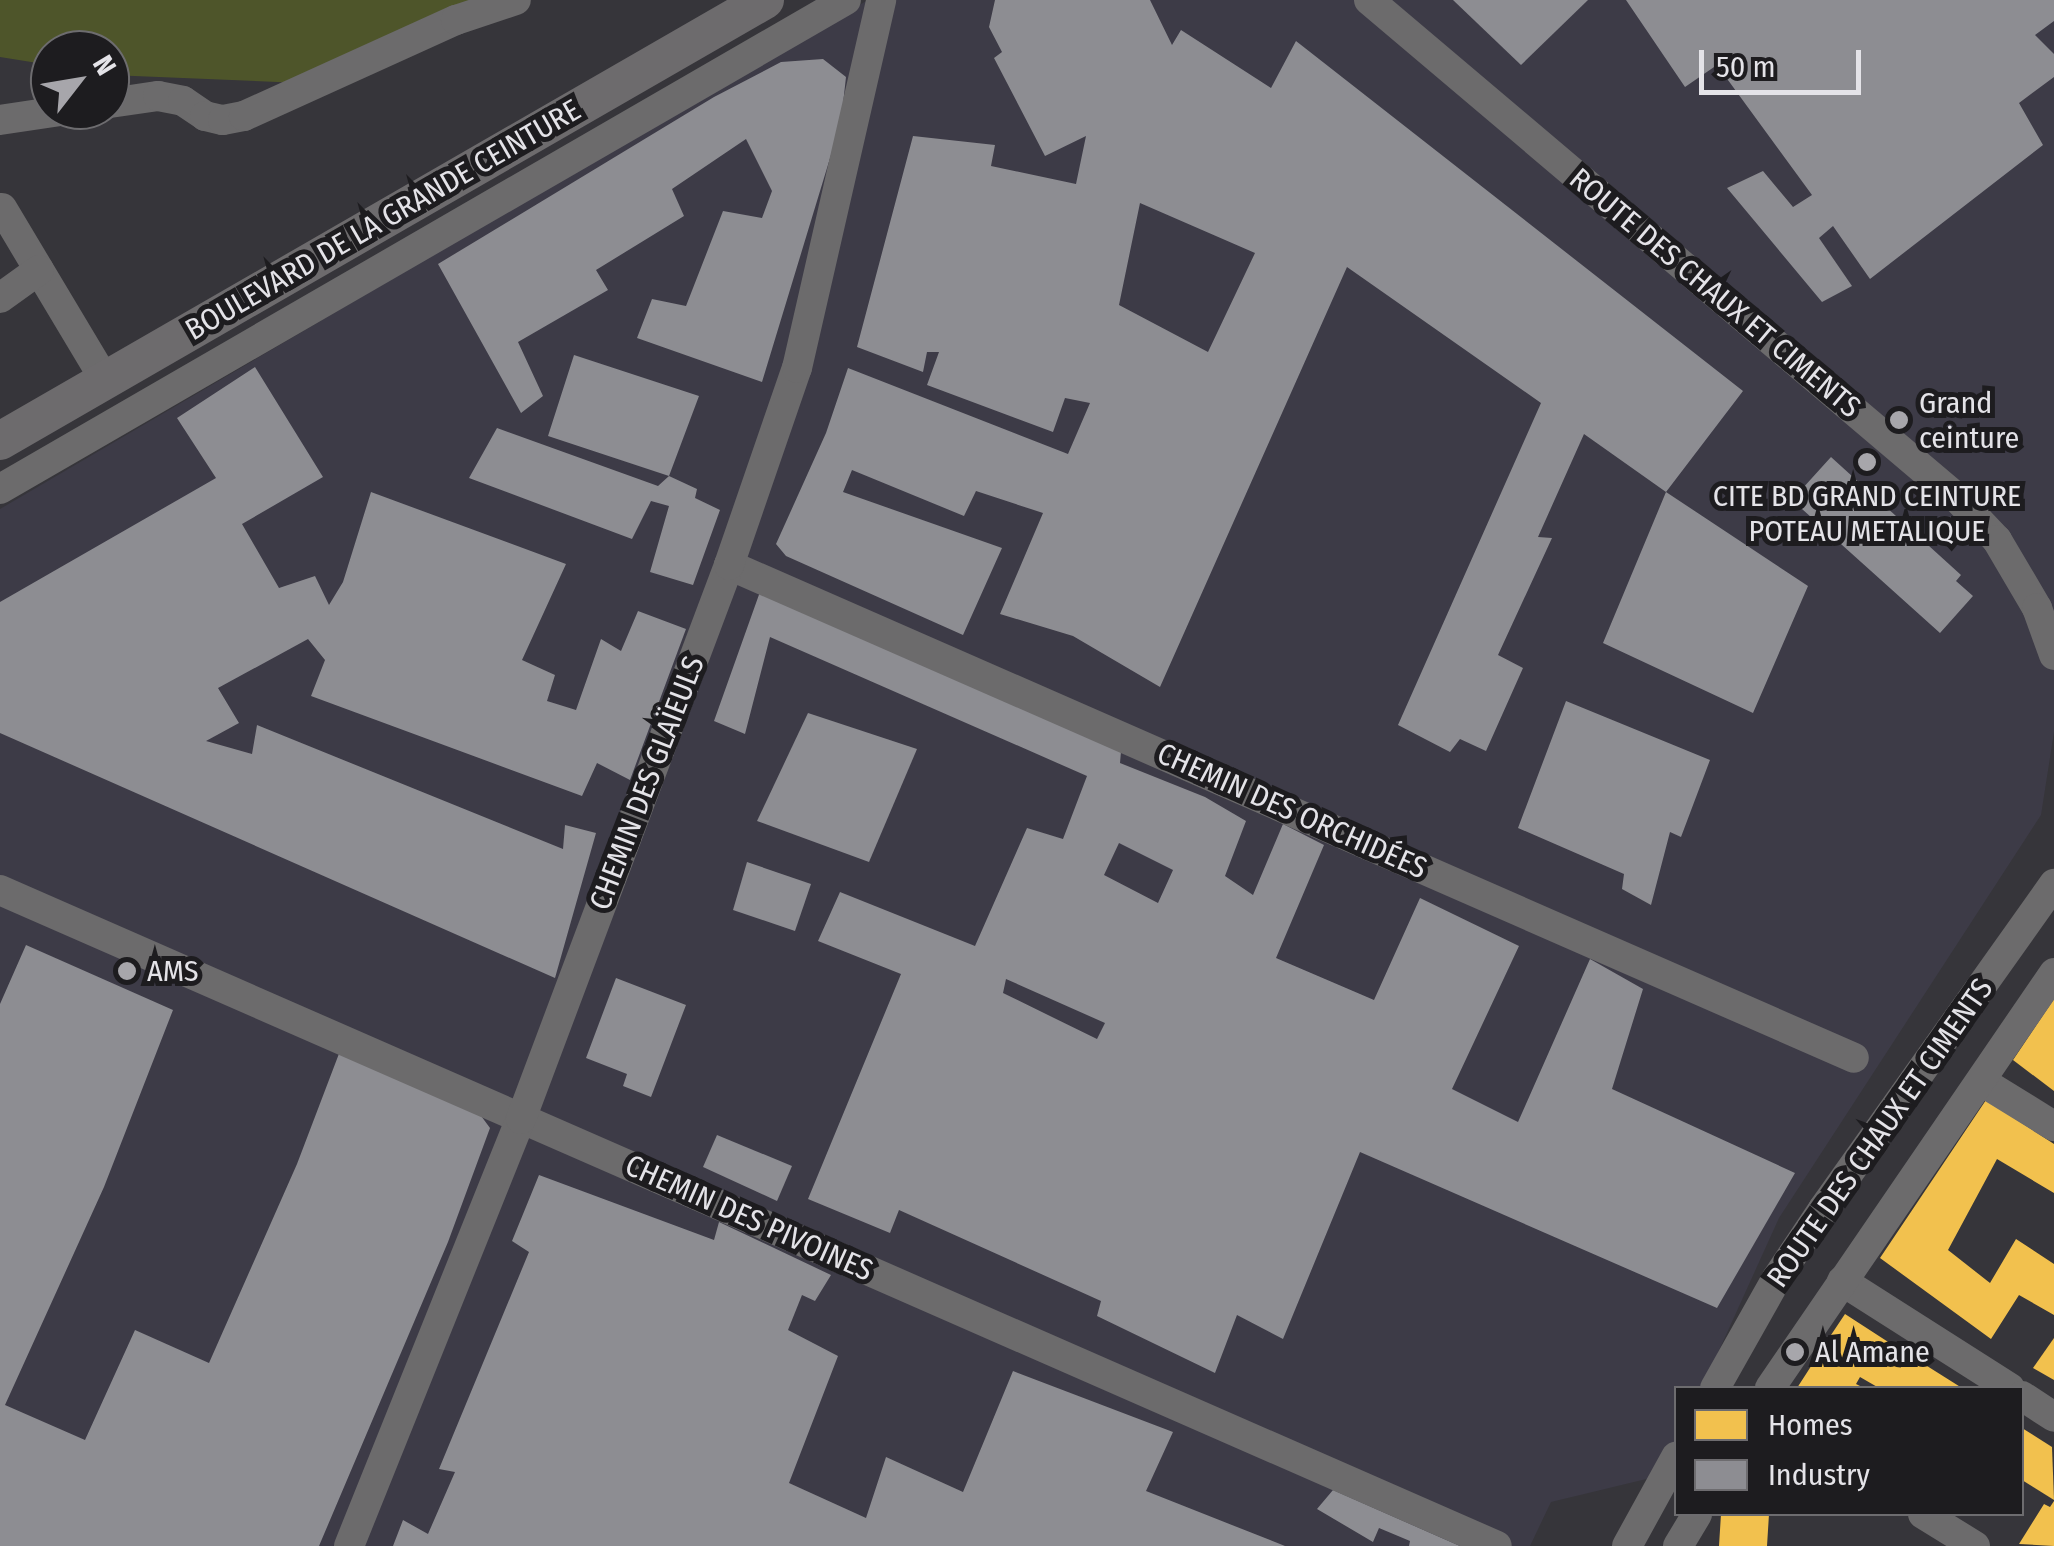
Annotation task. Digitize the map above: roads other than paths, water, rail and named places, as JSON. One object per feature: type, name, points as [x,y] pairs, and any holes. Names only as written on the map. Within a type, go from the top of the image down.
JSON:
[{"type":"main road","name":"BOULEVARD DE LA GRANDE CEINTURE","points":[[0,440],[766,0]]},
{"type":"street","points":[[130,100],[158,96],[183,101],[205,116],[223,120],[244,116],[456,20],[516,0]]},
{"type":"street","points":[[0,489],[846,0]]},
{"type":"street","name":"CHEMIN DES GLAÏEULS","points":[[348,1546],[520,1119],[729,566],[797,368],[882,0]]},
{"type":"street","name":"ROUTE DES CHAUX ET CIMENTS","points":[[1369,0],[1957,498],[1998,540],[2046,617],[2054,656]]},
{"type":"street","points":[[670,55],[689,92]]},
{"type":"street","points":[[0,120],[30,116]]},
{"type":"street","points":[[2,208],[104,380],[143,405]]},
{"type":"street","points":[[0,298],[40,270]]},
{"type":"street","points":[[262,289],[290,322]]},
{"type":"street","points":[[104,380],[106,425]]},
{"type":"street","name":"CHEMIN DES ORCHIDÉES","points":[[729,566],[1854,1058]]},
{"type":"street","name":"ROUTE DES CHAUX ET CIMENTS","points":[[1715,1386],[1814,1223],[2054,884]]},
{"type":"street","name":"CHEMIN DES PIVOINES","points":[[0,890],[1497,1546]]},
{"type":"street","name":"ROUTE DES CHAUX ET CIMENTS","points":[[1771,1386],[2054,973]]},
{"type":"street","points":[[1981,1081],[2054,1126]]},
{"type":"street","points":[[1842,1281],[2007,1386]]},
{"type":"street","points":[[2024,1397],[2054,1417]]},
{"type":"street","points":[[1626,1546],[1674,1461]]},
{"type":"street","points":[[1678,1546],[1696,1516]]},
{"type":"street","points":[[1926,1516],[1974,1546]]},
{"type":"place","name":"Grand ceinture","points":[[1899,420]]},
{"type":"place","name":"CITE BD GRAND CEINTURE POTEAU METALIQUE","points":[[1867,462]]},
{"type":"place","name":"AMS","points":[[127,971]]},
{"type":"place","name":"Al Amane","points":[[1795,1352]]}]
